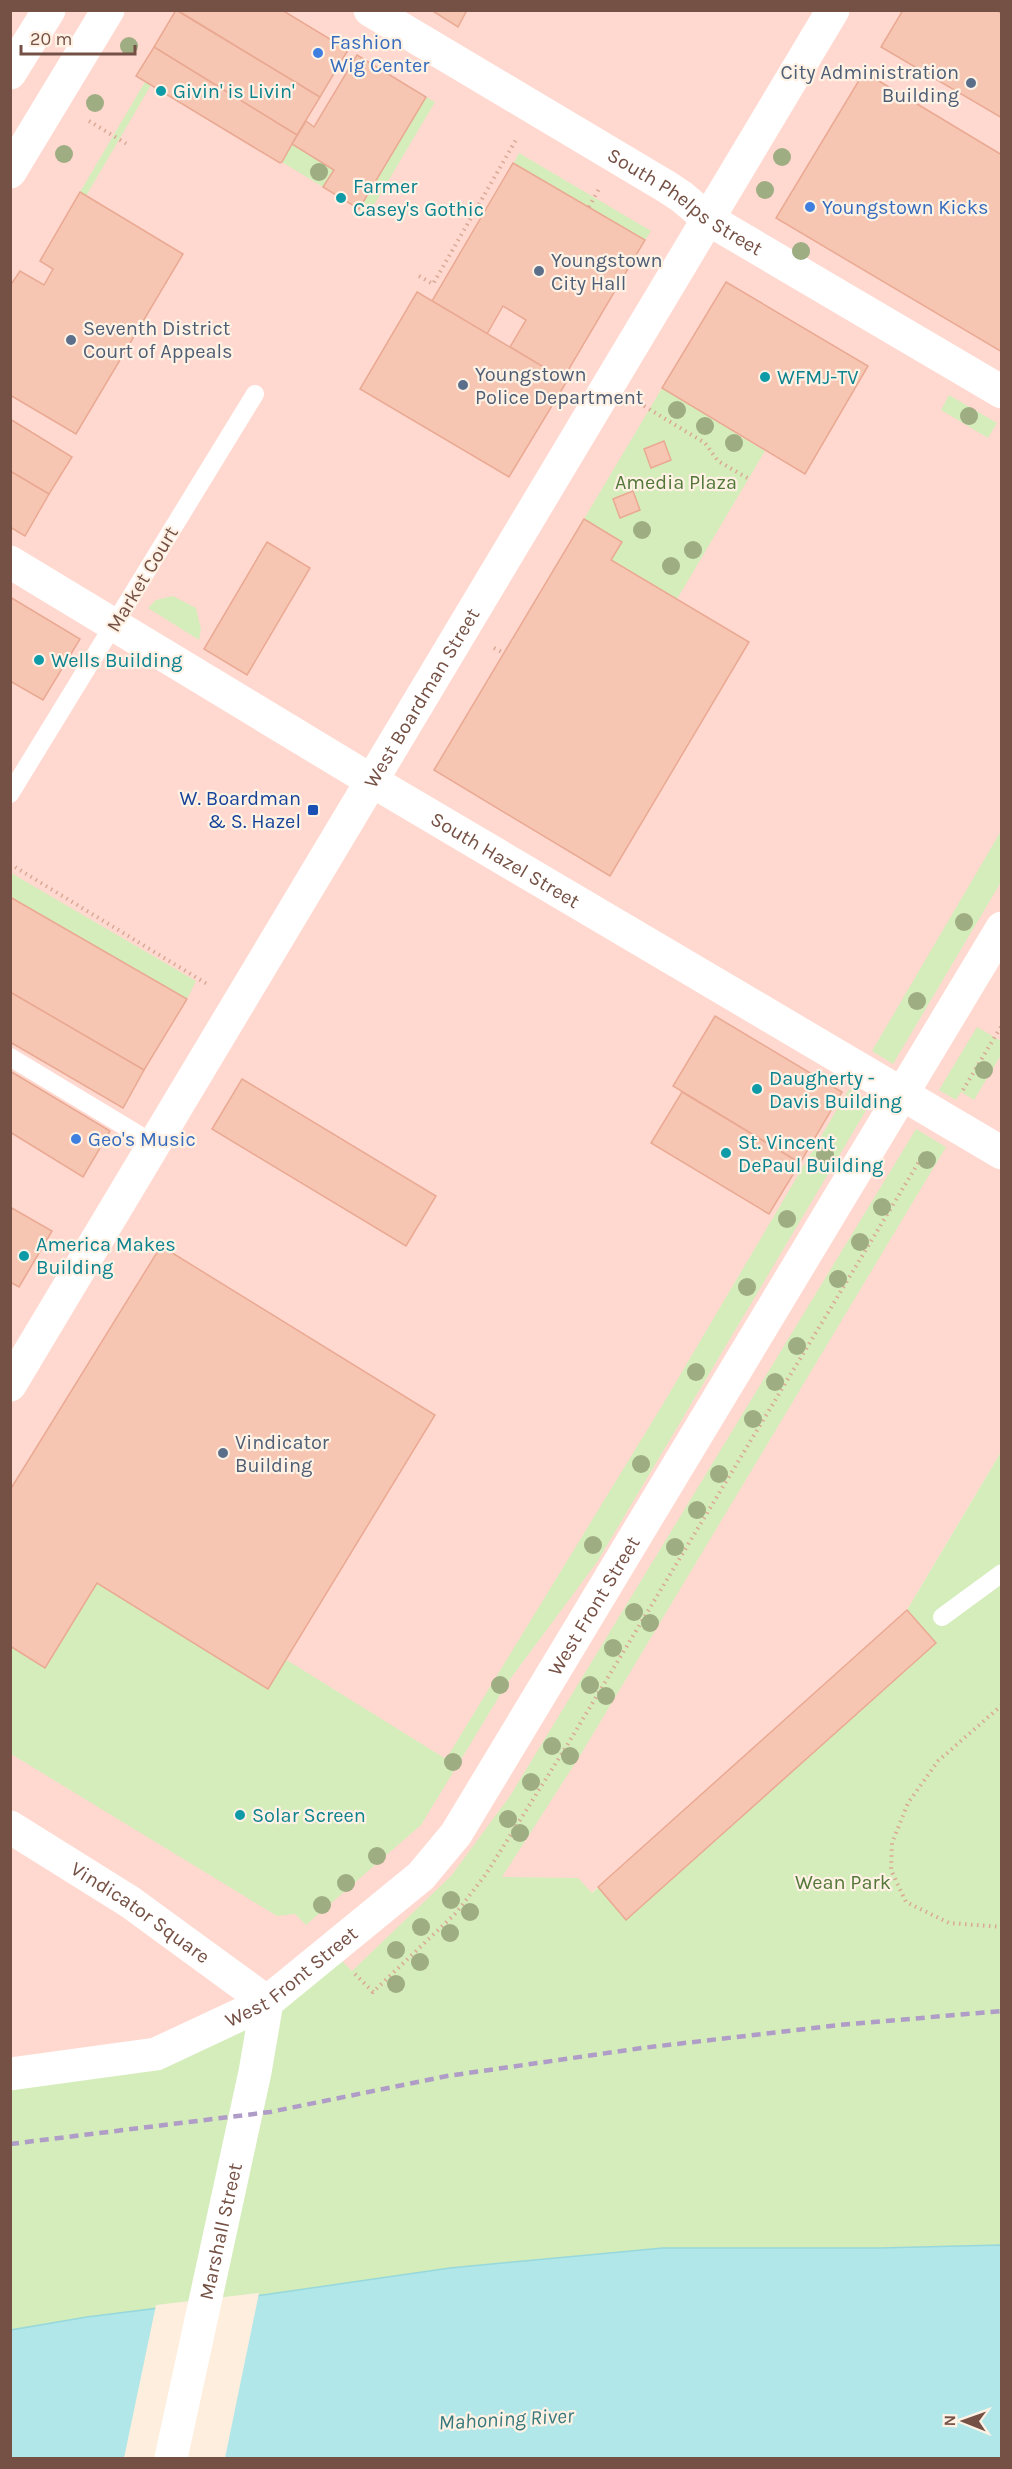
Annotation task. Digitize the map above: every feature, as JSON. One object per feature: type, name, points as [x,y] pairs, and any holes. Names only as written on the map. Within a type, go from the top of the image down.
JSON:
[{"type":"street","points":[[10,73],[49,10]]},
{"type":"street","points":[[10,172],[108,10]]},
{"type":"street","name":"South Phelps Street","points":[[370,10],[667,187],[708,219],[1002,392]]},
{"type":"street","name":"West Boardman Street","points":[[10,1385],[833,10]]},
{"type":"street","name":"South Hazel Street","points":[[10,562],[372,781],[1002,1153]]},
{"type":"street","name":"West Front Street","points":[[10,2074],[156,2054],[267,2002],[421,1876],[456,1834],[1002,928]]},
{"type":"street","name":"Vindicator Square","points":[[10,1827],[130,1902],[267,2002]]},
{"type":"street","name":"Marshall Street","points":[[171,2458],[255,2072],[267,2002]]},
{"type":"lane","name":"Market Court","points":[[10,794],[255,394]]},
{"type":"lane","points":[[10,1057],[154,1144]]},
{"type":"lane","points":[[942,1617],[1002,1573]]},
{"type":"path","points":[[89,121],[130,146]]},
{"type":"path","points":[[419,276],[433,284],[521,132]]},
{"type":"path","points":[[589,207],[604,181]]},
{"type":"path","points":[[644,406],[705,443],[717,461],[749,479]]},
{"type":"path","points":[[10,864],[239,1003]]},
{"type":"path","points":[[961,1092],[1002,1025]]},
{"type":"path","points":[[373,1992],[456,1913],[486,1874],[572,1737],[926,1150]]},
{"type":"path","points":[[1002,1705],[938,1761],[908,1803],[892,1843],[891,1870],[906,1902],[949,1923],[1002,1927]]},
{"type":"shaded area","points":[[10,11],[1002,11],[1001,1452],[907,1610],[591,1893],[465,1926],[156,2054],[10,2074]]},
{"type":"green space","points":[[145,82],[151,85],[86,196],[80,192]]},
{"type":"green space","points":[[426,97],[435,102],[368,215],[359,209]]},
{"type":"green space","points":[[292,144],[334,170],[323,187],[282,162]]},
{"type":"green space","points":[[519,153],[651,231],[645,240],[514,163]]},
{"type":"green space","name":"Amedia Plaza","points":[[662,388],[765,451],[677,599],[611,560],[622,542],[584,519]]},
{"type":"green space","points":[[949,395],[997,423],[988,438],[941,410]]},
{"type":"green space","points":[[173,596],[196,608],[201,629],[199,640],[148,608],[156,600]]},
{"type":"green space","points":[[1001,831],[1001,882],[893,1064],[872,1051]]},
{"type":"green space","points":[[11,873],[196,981],[187,999],[11,897]]},
{"type":"green space","points":[[977,1027],[1001,1041],[1001,1055],[974,1100],[961,1092],[956,1100],[939,1090]]},
{"type":"green space","points":[[849,1089],[871,1102],[597,1562],[508,1682],[421,1825],[306,1925],[295,1914],[277,1916],[11,1754],[10,1646],[46,1667],[97,1583],[267,1689],[285,1659],[446,1759],[663,1404]]},
{"type":"green space","name":"Wean Park","points":[[916,1129],[946,1147],[581,1754],[502,1877],[578,1878],[592,1893],[907,1610],[1001,1452],[1001,2245],[880,2248],[663,2248],[450,2268],[87,2317],[11,2330],[10,2074],[156,2054],[331,1950],[352,1971],[451,1876],[510,1796]]},
{"type":"water","name":"Mahoning River","points":[[1001,2245],[1001,2458],[11,2458],[11,2330],[87,2317],[450,2268],[663,2248],[880,2248]]},
{"type":"pier","points":[[259,2293],[225,2458],[124,2458],[156,2305]]},
{"type":"building","points":[[176,10],[320,97],[297,135],[154,47]]},
{"type":"building","points":[[177,10],[282,10],[348,50],[320,97]]},
{"type":"building","points":[[431,10],[467,10],[458,27]]},
{"type":"building","name":"City Administration Building","points":[[903,10],[996,10],[1002,14],[1002,118],[881,47]]},
{"type":"building","points":[[154,47],[297,135],[282,162],[280,163],[136,76]]},
{"type":"building","points":[[357,55],[426,97],[359,209],[323,187],[334,170],[292,144],[306,121],[314,127]]},
{"type":"building","points":[[864,72],[1002,155],[1002,352],[776,218]]},
{"type":"building","name":"Youngstown City Hall","points":[[513,163],[645,240],[563,379],[510,347],[526,320],[503,306],[487,334],[432,301]]},
{"type":"building","name":"Seventh District Court of Appeals","points":[[80,192],[183,254],[76,434],[10,395],[10,286],[20,271],[44,285],[53,269],[40,261]]},
{"type":"building","name":"WFMJ-TV","points":[[726,282],[868,366],[805,474],[662,388]]},
{"type":"building","name":"Youngstown Police Department","points":[[417,292],[567,381],[509,477],[360,389]]},
{"type":"building","points":[[10,419],[72,457],[49,494],[10,471]]},
{"type":"building","points":[[664,441],[671,460],[651,468],[644,449]]},
{"type":"building","points":[[10,471],[49,494],[25,536],[10,527]]},
{"type":"building","points":[[633,491],[640,510],[620,518],[613,499]]},
{"type":"building","name":"Amedia Plaza","points":[[584,519],[622,542],[611,560],[749,642],[610,876],[434,770]]},
{"type":"building","points":[[267,542],[310,568],[247,675],[204,649]]},
{"type":"building","name":"Wells Building","points":[[10,597],[80,639],[43,700],[10,681]]},
{"type":"building","points":[[10,897],[187,999],[144,1070],[10,992]]},
{"type":"building","points":[[10,992],[144,1070],[123,1108],[10,1042]]},
{"type":"building","name":"Daugherty - Davis Building","points":[[715,1016],[842,1092],[800,1163],[673,1086]]},
{"type":"building","points":[[10,1071],[110,1131],[83,1177],[10,1132]]},
{"type":"building","points":[[242,1079],[436,1196],[406,1246],[212,1129]]},
{"type":"building","name":"St. Vincent DePaul Building","points":[[682,1092],[800,1163],[769,1214],[651,1143]]},
{"type":"building","name":"America Makes Building","points":[[10,1207],[52,1231],[19,1287],[10,1282]]},
{"type":"building","name":"Vindicator Building","points":[[161,1246],[435,1415],[268,1689],[97,1583],[45,1668],[10,1646],[10,1490]]},
{"type":"building","points":[[907,1610],[936,1643],[626,1920],[598,1887]]},
{"type":"railway","points":[[10,2144],[270,2112],[447,2076],[642,2048],[839,2025],[1002,2011]]},
{"type":"place","name":"Fashion Wig Center","points":[[318,53]]},
{"type":"place","name":"City Administration Building","points":[[971,83]]},
{"type":"place","name":"Givin' is Livin'","points":[[161,91]]},
{"type":"place","name":"Farmer Casey's Gothic","points":[[341,198]]},
{"type":"place","name":"Youngstown Kicks","points":[[810,207]]},
{"type":"place","name":"Youngstown City Hall","points":[[539,271]]},
{"type":"place","name":"Seventh District Court of Appeals","points":[[71,340]]},
{"type":"place","name":"WFMJ-TV","points":[[765,377]]},
{"type":"place","name":"Youngstown Police Department","points":[[463,385]]},
{"type":"place","name":"Wells Building","points":[[39,660]]},
{"type":"place","name":"W. Boardman & S. Hazel","points":[[313,810]]},
{"type":"place","name":"Daugherty - Davis Building","points":[[757,1089]]},
{"type":"place","name":"Geo's Music","points":[[76,1139]]},
{"type":"place","name":"St. Vincent DePaul Building","points":[[726,1153]]},
{"type":"place","name":"America Makes Building","points":[[24,1256]]},
{"type":"place","name":"Vindicator Building","points":[[223,1453]]},
{"type":"place","name":"Solar Screen","points":[[240,1815]]}]
